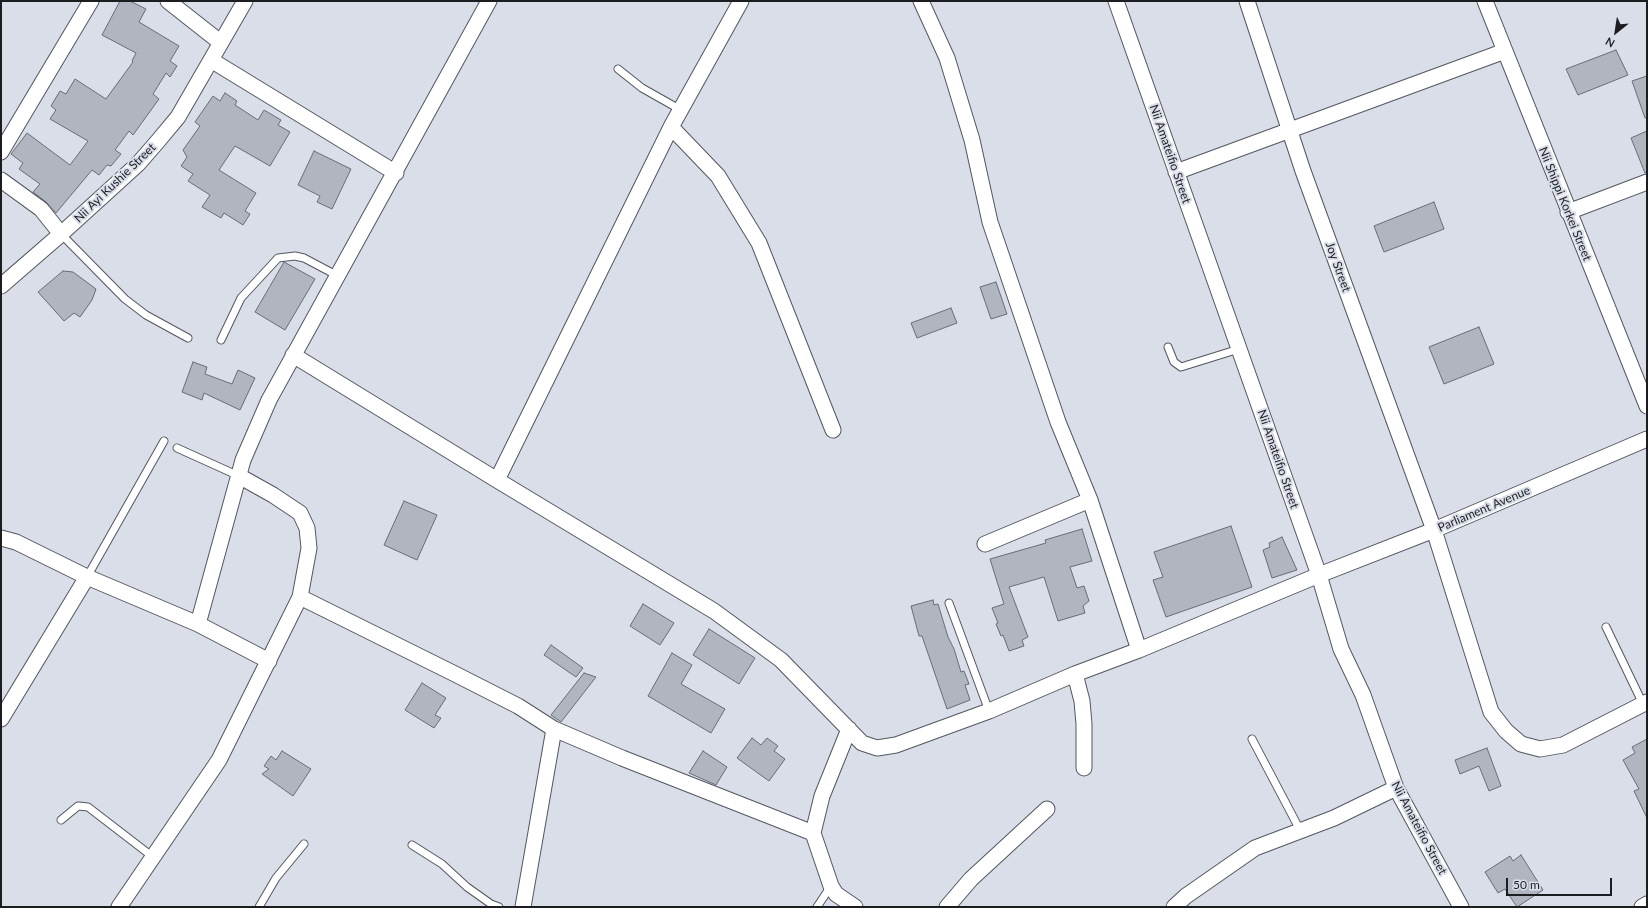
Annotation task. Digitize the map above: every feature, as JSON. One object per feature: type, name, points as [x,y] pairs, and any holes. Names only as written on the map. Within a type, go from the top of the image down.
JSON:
[{"type":"street","points":[[1,152],[91,1]]},
{"type":"street","points":[[168,1],[220,42]]},
{"type":"street","name":"Nii Ayi Kushie Street","points":[[1,286],[62,234],[138,164],[158,142],[178,117],[245,1]]},
{"type":"street","points":[[198,624],[243,460],[269,400],[396,173],[489,1]]},
{"type":"street","points":[[497,480],[671,128],[741,1]]},
{"type":"street","points":[[921,1],[947,58],[972,140],[990,222],[1058,422],[1090,500],[1139,650]]},
{"type":"street","name":"Nii Amateifio Street","points":[[1116,1],[1319,575],[1342,649],[1363,695],[1396,788],[1461,907]]},
{"type":"street","name":"Joy Street","points":[[1247,1],[1303,171],[1434,530],[1492,712],[1506,731],[1521,744],[1540,749],[1563,745],[1645,703]]},
{"type":"street","name":"Nii Shippi Korkei Street","points":[[1485,1],[1568,212],[1647,406]]},
{"type":"street","points":[[1176,172],[1505,51]]},
{"type":"street","points":[[211,60],[396,173]]},
{"type":"street","points":[[671,128],[718,176],[760,243],[833,430]]},
{"type":"street","points":[[1,180],[42,208],[62,234]]},
{"type":"street","points":[[1568,212],[1647,182]]},
{"type":"street","name":"Parliament Avenue","points":[[293,355],[714,611],[780,660],[862,743],[877,748],[890,746],[990,711],[1075,674],[1139,650],[1319,575],[1434,530],[1647,439]]},
{"type":"street","points":[[119,907],[219,760],[300,597],[309,548],[307,528],[300,513],[273,495],[239,476]]},
{"type":"street","points":[[985,544],[1090,500]]},
{"type":"street","points":[[8,540],[87,577],[198,624],[269,661]]},
{"type":"street","points":[[1,719],[87,577]]},
{"type":"street","points":[[300,597],[518,706],[554,729],[629,761],[813,833]]},
{"type":"street","points":[[1075,674],[1082,701],[1084,724],[1084,768]]},
{"type":"street","points":[[523,907],[554,729]]},
{"type":"street","points":[[849,729],[822,796],[813,833],[831,886],[836,894],[855,907]]},
{"type":"street","points":[[1174,907],[1186,896],[1255,848],[1334,818],[1396,788]]},
{"type":"street","points":[[947,907],[971,879],[1047,809]]},
{"type":"street","points":[[1642,907],[1647,904]]},
{"type":"lane","points":[[618,69],[642,88],[681,110]]},
{"type":"lane","points":[[62,234],[125,299],[146,316],[188,338]]},
{"type":"lane","points":[[221,340],[241,298],[278,258],[295,256],[338,276]]},
{"type":"lane","points":[[1168,346],[1174,362],[1181,367],[1239,349]]},
{"type":"lane","points":[[87,577],[164,441]]},
{"type":"lane","points":[[177,448],[239,476]]},
{"type":"lane","points":[[949,604],[990,711]]},
{"type":"lane","points":[[1606,627],[1645,703]]},
{"type":"lane","points":[[1252,739],[1300,830]]},
{"type":"lane","points":[[61,820],[78,806],[88,807],[153,857]]},
{"type":"lane","points":[[259,907],[276,878],[304,844]]},
{"type":"lane","points":[[412,845],[442,864],[467,887],[485,900],[499,907]]},
{"type":"lane","points":[[817,907],[831,886]]},
{"type":"building","points":[[120,1],[130,1],[146,9],[139,22],[179,46],[170,61],[177,66],[170,77],[166,73],[153,94],[159,99],[133,135],[129,131],[115,150],[121,154],[111,166],[107,165],[99,175],[92,170],[56,213],[46,202],[33,192],[40,184],[19,169],[23,163],[11,154],[27,133],[70,165],[88,141],[50,119],[56,110],[51,106],[60,91],[66,94],[75,79],[106,99],[133,62],[132,61],[136,53],[102,35]]},
{"type":"building","points":[[1616,50],[1628,75],[1578,95],[1566,69]]},
{"type":"building","points":[[1647,76],[1647,117],[1645,118],[1632,81]]},
{"type":"building","points":[[225,93],[237,101],[235,105],[258,120],[264,110],[281,120],[278,125],[290,132],[270,166],[235,146],[219,170],[256,193],[245,211],[250,214],[243,225],[224,213],[221,218],[202,207],[210,195],[188,181],[193,174],[181,166],[187,157],[183,150],[200,126],[195,122],[213,96],[220,101]]},
{"type":"building","points":[[1647,131],[1647,173],[1645,173],[1631,138]]},
{"type":"building","points":[[314,151],[351,169],[332,209],[317,202],[320,196],[298,185]]},
{"type":"building","points":[[1434,202],[1444,229],[1384,252],[1374,226]]},
{"type":"building","points":[[284,262],[315,279],[285,330],[255,312]]},
{"type":"building","points":[[63,271],[73,272],[96,289],[92,300],[80,317],[74,313],[64,321],[38,292]]},
{"type":"building","points":[[996,282],[1007,314],[991,319],[980,287]]},
{"type":"building","points":[[951,308],[957,323],[917,338],[911,323]]},
{"type":"building","points":[[1479,327],[1494,364],[1444,384],[1429,347]]},
{"type":"building","points":[[193,362],[207,367],[205,374],[232,384],[238,370],[255,378],[240,410],[204,393],[202,400],[182,392]]},
{"type":"building","points":[[404,501],[437,515],[417,560],[384,545]]},
{"type":"building","points":[[1231,526],[1252,587],[1166,617],[1153,580],[1163,577],[1154,552]]},
{"type":"building","points":[[1082,529],[1092,561],[1070,567],[1077,588],[1084,586],[1089,601],[1083,606],[1085,613],[1058,621],[1044,577],[1009,587],[1028,637],[1022,640],[1024,646],[1009,651],[1003,635],[1001,636],[996,624],[998,623],[992,608],[1004,604],[990,559],[1046,543],[1045,540]]},
{"type":"building","points":[[1282,537],[1297,570],[1272,578],[1263,550],[1270,547],[1269,543]]},
{"type":"building","points":[[933,600],[934,605],[938,604],[961,672],[964,671],[969,684],[965,685],[970,700],[947,709],[922,636],[919,636],[911,606]]},
{"type":"building","points":[[643,604],[674,623],[660,645],[630,626]]},
{"type":"building","points":[[709,629],[755,658],[739,684],[693,655]]},
{"type":"building","points":[[551,645],[583,668],[576,677],[544,655]]},
{"type":"building","points":[[672,653],[692,665],[681,684],[725,709],[711,733],[648,696]]},
{"type":"building","points":[[584,673],[596,677],[561,722],[551,715]]},
{"type":"building","points":[[422,683],[446,698],[435,715],[441,718],[434,728],[405,710]]},
{"type":"building","points":[[752,738],[761,745],[767,738],[778,746],[774,751],[785,759],[769,781],[737,758]]},
{"type":"building","points":[[1647,739],[1647,818],[1634,791],[1639,789],[1623,760],[1635,753],[1632,747]]},
{"type":"building","points":[[1487,748],[1501,786],[1489,791],[1479,766],[1460,774],[1455,760]]},
{"type":"building","points":[[282,751],[311,769],[293,796],[262,774],[269,769],[264,766],[271,756],[276,760]]},
{"type":"building","points":[[703,751],[727,767],[716,785],[689,773]]},
{"type":"building","points":[[1521,855],[1543,890],[1517,907],[1505,889],[1498,893],[1485,872],[1510,856],[1513,861]]}]
